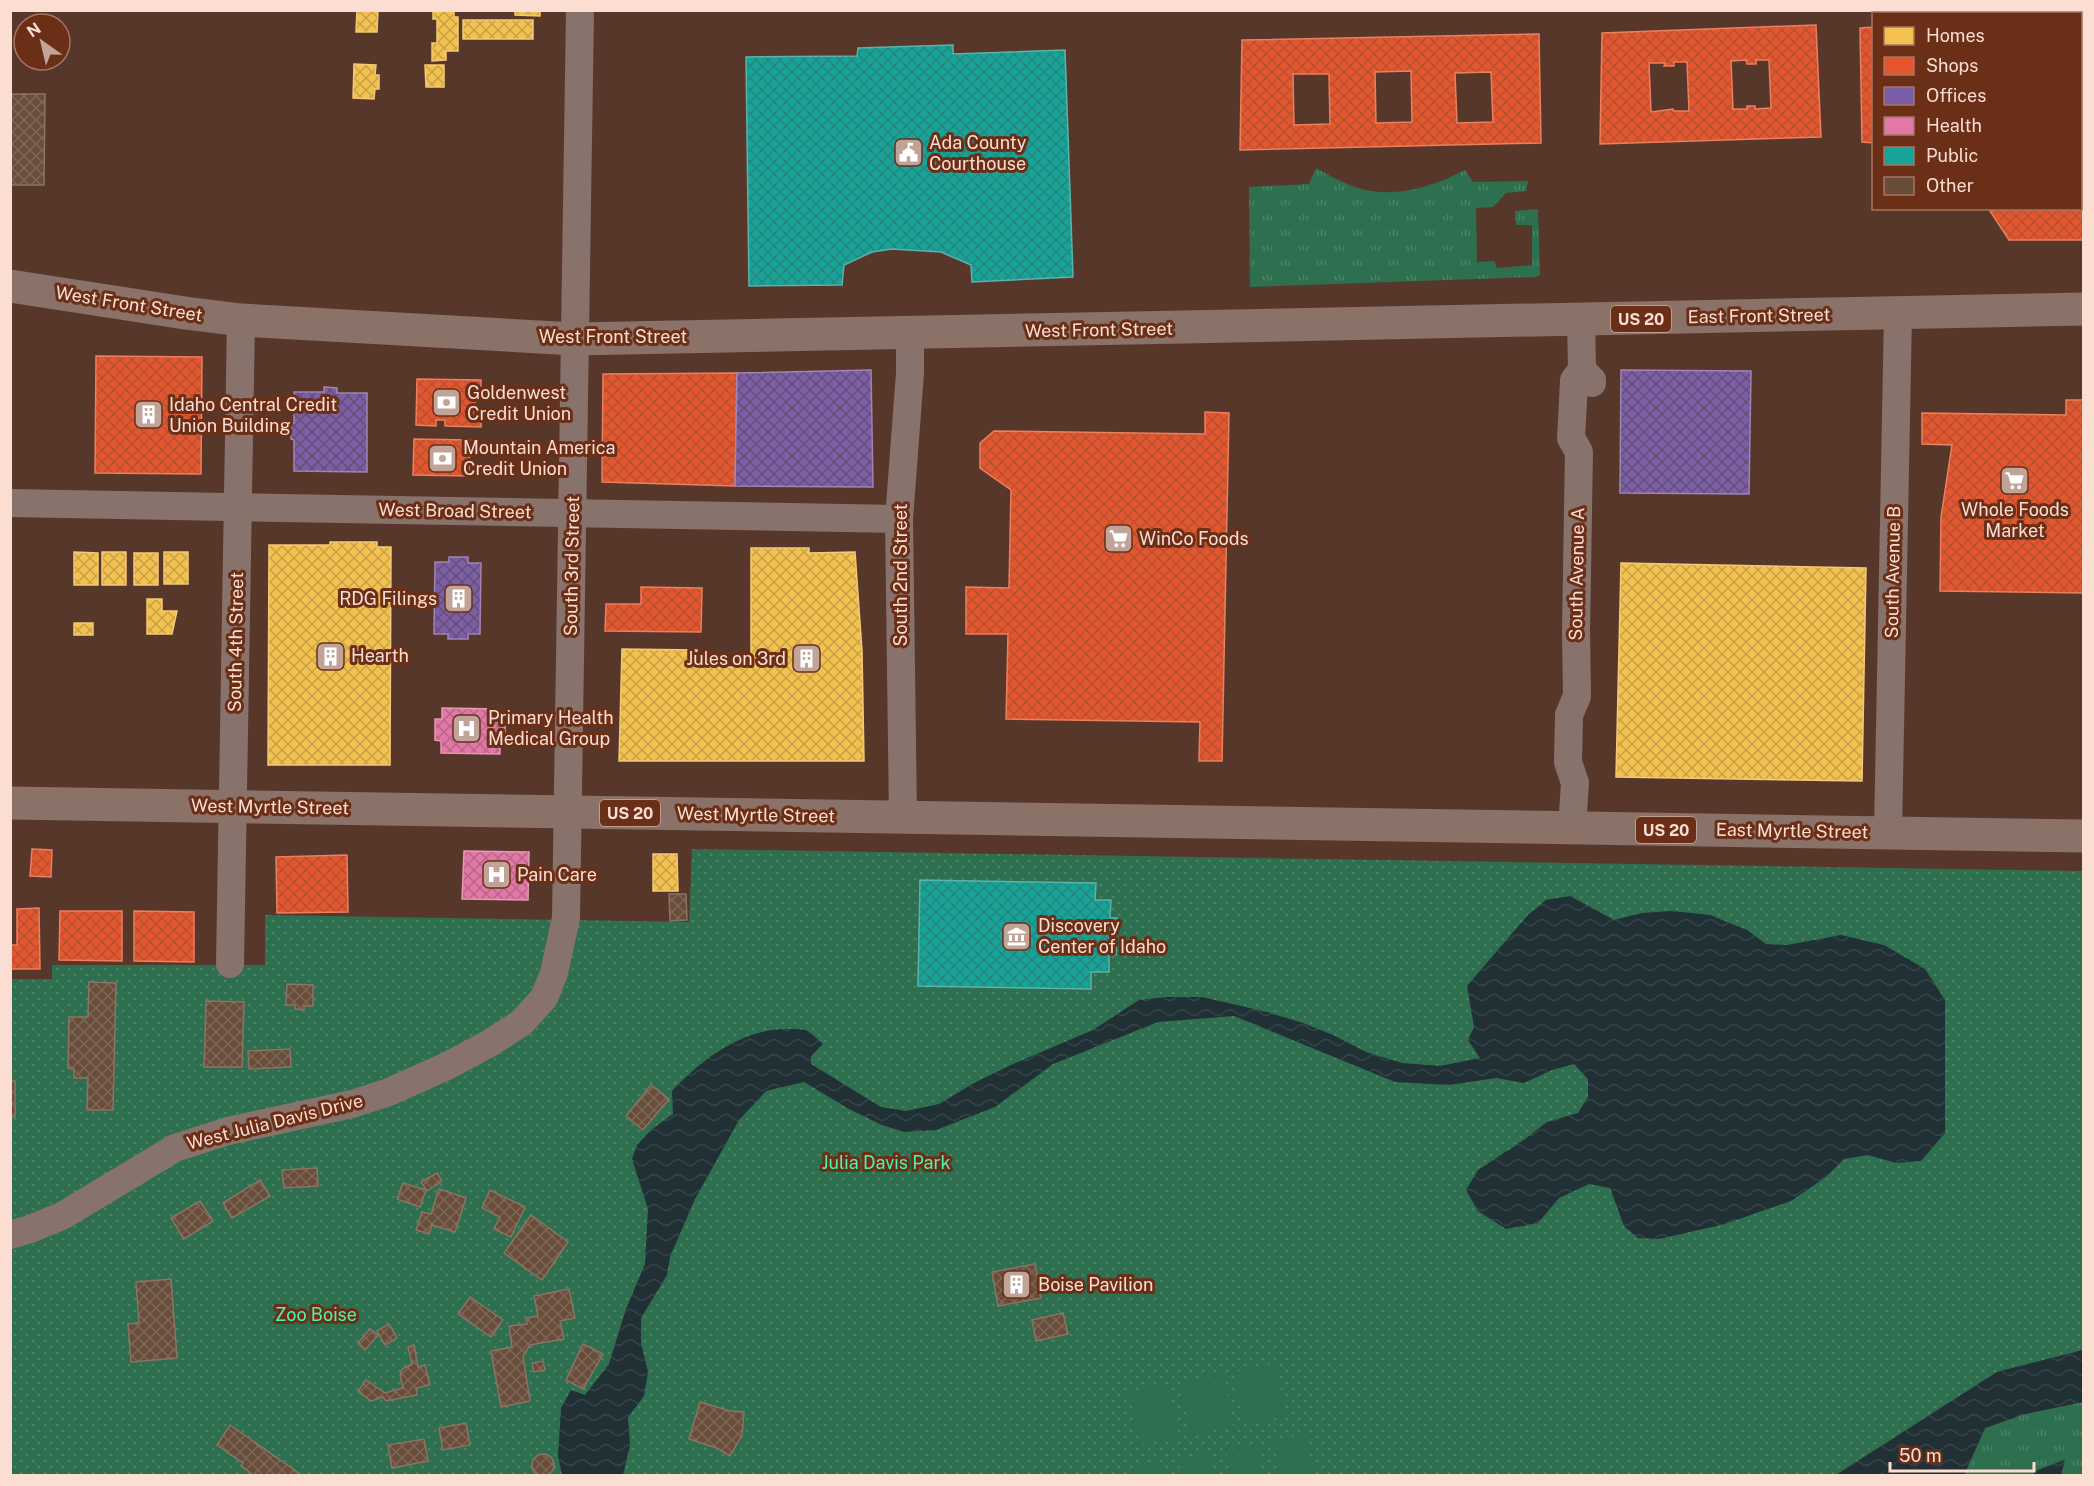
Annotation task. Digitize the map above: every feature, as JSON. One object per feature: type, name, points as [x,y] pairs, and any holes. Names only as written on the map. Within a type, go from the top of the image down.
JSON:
[{"type":"main road","name":"West Front Street","points":[[10,286],[185,314],[241,320],[575,339],[1219,327]]},
{"type":"main road","name":"East Front Street","points":[[1219,327],[2077,308]]},
{"type":"main road","name":"West Myrtle Street","points":[[10,803],[1249,823]]},
{"type":"main road","name":"East Myrtle Street","points":[[1249,823],[2084,836]]},
{"type":"street","name":"South 3rd Street","points":[[447,1066],[521,1023],[544,999],[554,973],[566,918],[580,10]]},
{"type":"street","name":"South Avenue B","points":[[1888,832],[1898,313]]},
{"type":"street","name":"South 4th Street","points":[[230,964],[241,320]]},
{"type":"street","name":"South Avenue A","points":[[1572,828],[1575,783],[1568,762],[1569,715],[1577,696],[1579,452],[1571,438],[1574,380],[1582,370],[1581,320]]},
{"type":"street","name":"South 2nd Street","points":[[903,818],[899,519],[910,373],[910,334]]},
{"type":"street","name":"West Broad Street","points":[[10,503],[899,519]]},
{"type":"street","name":"West Julia Davis Drive","points":[[10,1235],[62,1216],[175,1148],[228,1131],[352,1104],[389,1092],[447,1066]]},
{"type":"green space","points":[[1316,168],[1350,185],[1379,192],[1423,187],[1465,170],[1473,182],[1528,181],[1526,191],[1506,193],[1493,207],[1476,208],[1477,262],[1495,261],[1496,268],[1532,265],[1532,225],[1516,225],[1515,211],[1538,209],[1540,275],[1536,277],[1250,287],[1249,187],[1309,184]]},
{"type":"green space","name":"Julia Davis Park","points":[[692,849],[2083,871],[2083,1350],[1997,1372],[1836,1475],[11,1476],[11,979],[52,979],[52,965],[265,965],[265,915],[689,922]]},
{"type":"green space","points":[[1276,1364],[1286,1416],[1243,1424],[1233,1372]]},
{"type":"green space","points":[[1223,1374],[1233,1426],[1190,1434],[1180,1382]]},
{"type":"green space","points":[[1168,1384],[1179,1437],[1139,1444],[1129,1392]]},
{"type":"green space","points":[[2083,1402],[2083,1475],[2061,1475],[2064,1460],[2038,1470],[2032,1475],[1964,1476],[1985,1428],[2025,1414]]},
{"type":"green space","points":[[1305,1435],[1313,1475],[1280,1475],[1274,1441]]},
{"type":"green space","points":[[1257,1444],[1263,1475],[1231,1475],[1226,1450]]},
{"type":"green space","points":[[1209,1453],[1214,1475],[1181,1475],[1178,1459]]},
{"type":"green space","points":[[1161,1462],[1164,1475],[1131,1475],[1130,1468]]},
{"type":"water","points":[[1570,896],[1614,920],[1642,913],[1671,911],[1710,915],[1747,930],[1766,944],[1787,945],[1841,935],[1884,945],[1925,969],[1945,1000],[1945,1133],[1921,1161],[1896,1163],[1868,1155],[1844,1159],[1826,1177],[1791,1201],[1725,1224],[1659,1239],[1638,1238],[1624,1226],[1610,1188],[1589,1184],[1559,1198],[1538,1223],[1506,1229],[1478,1211],[1466,1190],[1478,1170],[1547,1122],[1578,1113],[1588,1097],[1588,1079],[1574,1064],[1552,1070],[1524,1083],[1496,1078],[1449,1085],[1395,1082],[1234,1016],[1158,1022],[1053,1064],[995,1107],[936,1130],[904,1132],[882,1125],[849,1109],[804,1082],[766,1091],[739,1120],[695,1199],[670,1257],[667,1275],[641,1318],[641,1343],[648,1372],[644,1396],[628,1417],[630,1445],[623,1475],[562,1475],[558,1456],[561,1408],[571,1390],[585,1395],[609,1364],[626,1309],[645,1264],[648,1209],[632,1159],[637,1145],[651,1130],[673,1114],[672,1091],[697,1067],[726,1047],[757,1033],[774,1030],[805,1030],[823,1044],[811,1056],[811,1064],[881,1107],[906,1111],[939,1104],[1011,1065],[1093,1030],[1139,1000],[1202,997],[1303,1023],[1366,1052],[1402,1063],[1440,1066],[1480,1058],[1468,1040],[1474,1027],[1467,986],[1528,915],[1546,900]]},
{"type":"water","points":[[2083,1350],[2083,1402],[2025,1414],[1985,1428],[1964,1475],[1883,1475],[1884,1471],[1879,1475],[1836,1475],[1997,1372]]},
{"type":"water","points":[[2065,1460],[2061,1475],[2032,1475],[2038,1470]]},
{"type":"building: Homes","points":[[357,10],[378,10],[377,32],[356,32]]},
{"type":"building: Homes","points":[[433,10],[454,10],[454,17],[458,17],[458,51],[446,51],[446,60],[432,61],[432,43],[437,43],[437,19],[433,19]]},
{"type":"building: Homes","points":[[515,10],[540,10],[540,16],[515,15]]},
{"type":"building: Homes","points":[[463,20],[533,20],[533,39],[463,39]]},
{"type":"building: Homes","points":[[354,64],[376,65],[375,75],[379,75],[379,89],[375,89],[374,99],[353,98]]},
{"type":"building: Homes","points":[[425,65],[444,65],[444,87],[426,87]]},
{"type":"building: Homes","name":"Hearth","points":[[330,542],[377,542],[377,547],[391,547],[390,765],[268,765],[269,545],[330,545]]},
{"type":"building: Homes","name":"Jules on 3rd","points":[[751,548],[809,548],[809,553],[855,552],[862,651],[864,761],[619,761],[622,649],[697,650],[696,667],[751,667]]},
{"type":"building: Homes","points":[[74,552],[98,553],[98,585],[74,585]]},
{"type":"building: Homes","points":[[102,552],[126,552],[126,585],[102,585]]},
{"type":"building: Homes","points":[[164,552],[188,552],[188,584],[164,584]]},
{"type":"building: Homes","points":[[134,553],[158,553],[158,585],[134,585]]},
{"type":"building: Homes","points":[[1621,563],[1866,568],[1862,781],[1616,777]]},
{"type":"building: Homes","points":[[147,599],[162,599],[162,611],[177,611],[172,634],[147,634]]},
{"type":"building: Homes","points":[[74,623],[93,623],[93,635],[74,635]]},
{"type":"building: Homes","points":[[653,854],[677,854],[678,891],[653,891]]},
{"type":"building: Shops","points":[[1816,25],[1821,137],[1600,144],[1602,33]],"holes":[[[1746,60],[1747,64],[1756,64],[1756,60],[1769,60],[1771,108],[1755,109],[1755,106],[1747,106],[1747,109],[1733,109],[1731,61]],[[1674,62],[1687,62],[1689,111],[1674,111],[1673,109],[1651,112],[1649,63],[1665,63],[1664,66],[1674,66]]]},
{"type":"building: Shops","points":[[1872,27],[1872,143],[1862,142],[1860,28]]},
{"type":"building: Shops","points":[[1539,34],[1541,143],[1240,150],[1242,40]],"holes":[[[1411,71],[1412,122],[1376,123],[1375,72]],[[1491,72],[1493,122],[1457,123],[1455,73]],[[1293,74],[1329,74],[1330,124],[1294,125]]]},
{"type":"building: Shops","points":[[2082,184],[2084,186],[2084,240],[2009,240],[1989,210],[2082,210]]},
{"type":"building: Shops","name":"Idaho Central Credit Union Building","points":[[96,356],[202,357],[201,474],[95,473]]},
{"type":"building: Shops","points":[[737,373],[735,486],[602,482],[603,374]]},
{"type":"building: Shops","name":"Goldenwest Credit Union","points":[[417,379],[481,380],[481,397],[475,397],[475,409],[482,409],[481,427],[445,426],[445,420],[436,420],[436,426],[416,425]]},
{"type":"building: Shops","name":"Whole Foods Market","points":[[2066,400],[2084,400],[2084,593],[1940,591],[1941,517],[1952,445],[1922,444],[1922,413],[2066,415]]},
{"type":"building: Shops","name":"WinCo Foods","points":[[1205,412],[1229,413],[1222,761],[1199,761],[1200,722],[1006,719],[1008,634],[966,634],[966,587],[1009,588],[1011,490],[980,468],[980,443],[994,431],[1205,434]]},
{"type":"building: Shops","name":"Mountain America Credit Union","points":[[414,439],[470,440],[469,476],[413,475]]},
{"type":"building: Shops","points":[[641,587],[702,588],[701,632],[605,631],[606,604],[641,604]]},
{"type":"building: Shops","points":[[32,849],[52,850],[51,877],[30,876]]},
{"type":"building: Shops","points":[[347,855],[348,912],[277,913],[276,857]]},
{"type":"building: Shops","points":[[39,908],[40,969],[10,969],[10,945],[17,945],[17,909]]},
{"type":"building: Shops","points":[[60,911],[122,911],[122,961],[59,960]]},
{"type":"building: Shops","points":[[134,911],[194,912],[194,962],[134,961]]},
{"type":"building: Offices","points":[[871,370],[873,487],[735,486],[737,373]]},
{"type":"building: Offices","points":[[1621,370],[1751,371],[1749,494],[1620,493]]},
{"type":"building: Offices","points":[[324,387],[337,388],[337,393],[367,393],[367,472],[294,471],[294,440],[291,439],[291,423],[294,423],[294,392],[324,392]]},
{"type":"building: Offices","name":"RDG Filings","points":[[449,557],[468,557],[468,563],[481,563],[480,634],[468,634],[468,639],[448,639],[448,634],[434,634],[435,562],[449,562]]},
{"type":"building: Health","points":[[442,708],[498,709],[498,722],[505,722],[505,740],[500,740],[500,754],[441,753],[441,741],[435,740],[435,719],[442,719]]},
{"type":"building: Health","name":"Pain Care","points":[[464,851],[529,852],[528,900],[462,899]]},
{"type":"building: Public","name":"Ada County Courthouse","points":[[953,45],[953,54],[1065,50],[1073,277],[972,282],[971,265],[941,252],[892,249],[872,252],[844,265],[842,285],[749,286],[746,57],[857,56],[858,48]]},
{"type":"building: Public","name":"Discovery Center of Idaho","points":[[920,880],[1096,883],[1095,900],[1111,900],[1110,918],[1117,918],[1116,955],[1109,955],[1109,972],[1091,972],[1091,989],[918,986]]},
{"type":"building: Other","points":[[10,94],[45,94],[44,185],[10,185]]},
{"type":"building: Other","points":[[669,894],[686,894],[687,920],[670,921]]},
{"type":"building: Other","points":[[89,982],[116,983],[113,1110],[87,1110],[88,1078],[74,1078],[74,1069],[68,1068],[69,1017],[88,1017]]},
{"type":"building: Other","points":[[287,984],[313,985],[313,1006],[304,1006],[304,1010],[295,1009],[295,1005],[286,1005]]},
{"type":"building: Other","points":[[206,1001],[244,1002],[242,1067],[204,1067]]},
{"type":"building: Other","points":[[290,1049],[291,1067],[249,1069],[248,1051]]},
{"type":"building: Other","points":[[10,1081],[15,1081],[15,1117],[10,1117]]},
{"type":"building: Other","points":[[651,1085],[669,1099],[643,1130],[626,1116]]},
{"type":"building: Other","points":[[317,1168],[318,1186],[284,1188],[282,1170]]},
{"type":"building: Other","points":[[437,1173],[442,1181],[427,1191],[421,1182]]},
{"type":"building: Other","points":[[260,1180],[270,1196],[232,1218],[223,1203]]},
{"type":"building: Other","points":[[403,1183],[426,1190],[420,1207],[397,1199]]},
{"type":"building: Other","points":[[439,1189],[466,1198],[455,1232],[432,1225],[429,1234],[416,1230],[422,1212],[431,1214]]},
{"type":"building: Other","points":[[490,1190],[525,1207],[511,1237],[494,1229],[500,1217],[482,1208]]},
{"type":"building: Other","points":[[200,1201],[213,1221],[184,1239],[171,1218]]},
{"type":"building: Other","points":[[531,1215],[568,1242],[542,1280],[504,1253]]},
{"type":"building: Other","name":"Boise Pavilion","points":[[1035,1264],[1041,1298],[998,1306],[992,1272]]},
{"type":"building: Other","points":[[171,1279],[177,1358],[131,1362],[128,1324],[139,1323],[136,1282]]},
{"type":"building: Other","points":[[569,1289],[575,1318],[560,1321],[564,1339],[530,1345],[523,1356],[530,1401],[501,1407],[491,1351],[512,1347],[509,1326],[527,1324],[526,1318],[538,1316],[534,1296]]},
{"type":"building: Other","points":[[470,1297],[503,1320],[491,1337],[458,1314]]},
{"type":"building: Other","points":[[1063,1313],[1068,1334],[1036,1341],[1032,1320]]},
{"type":"building: Other","points":[[389,1324],[397,1338],[385,1345],[377,1331]]},
{"type":"building: Other","points":[[370,1329],[378,1335],[365,1350],[358,1343]]},
{"type":"building: Other","points":[[583,1344],[603,1354],[583,1389],[566,1380]]},
{"type":"building: Other","points":[[414,1345],[418,1367],[425,1365],[430,1385],[416,1388],[417,1395],[386,1401],[383,1397],[371,1401],[358,1391],[366,1380],[385,1393],[403,1388],[400,1375],[402,1369],[412,1364],[408,1347]]},
{"type":"building: Other","points":[[543,1361],[545,1370],[534,1372],[532,1363]]},
{"type":"building: Other","points":[[700,1402],[730,1411],[744,1412],[742,1435],[730,1456],[717,1448],[689,1439]]},
{"type":"building: Other","points":[[466,1423],[470,1445],[443,1450],[439,1428]]},
{"type":"building: Other","points":[[230,1425],[303,1476],[255,1476],[241,1466],[243,1463],[217,1445]]},
{"type":"building: Other","points":[[424,1439],[428,1461],[392,1468],[388,1445]]},
{"type":"building: Other","points":[[543,1454],[551,1457],[554,1465],[551,1473],[543,1476],[535,1473],[532,1465],[535,1457]]},
{"type":"place","name":"Ada County Courthouse","points":[[908,153]]},
{"type":"place","name":"Goldenwest Credit Union","points":[[446,403]]},
{"type":"place","name":"Idaho Central Credit Union Building","points":[[148,415]]},
{"type":"place","name":"Mountain America Credit Union","points":[[442,458]]},
{"type":"place","name":"Whole Foods Market","points":[[2015,481]]},
{"type":"place","name":"WinCo Foods","points":[[1118,539]]},
{"type":"place","name":"RDG Filings","points":[[458,599]]},
{"type":"place","name":"Hearth","points":[[330,656]]},
{"type":"place","name":"Jules on 3rd","points":[[807,659]]},
{"type":"place","name":"Primary Health Medical Group","points":[[467,728]]},
{"type":"place","name":"Pain Care","points":[[496,875]]},
{"type":"place","name":"Discovery Center of Idaho","points":[[1017,936]]},
{"type":"place","name":"Boise Pavilion","points":[[1017,1285]]},
{"type":"park label","name":"Zoo Boise","points":[[316,1315]]}]
